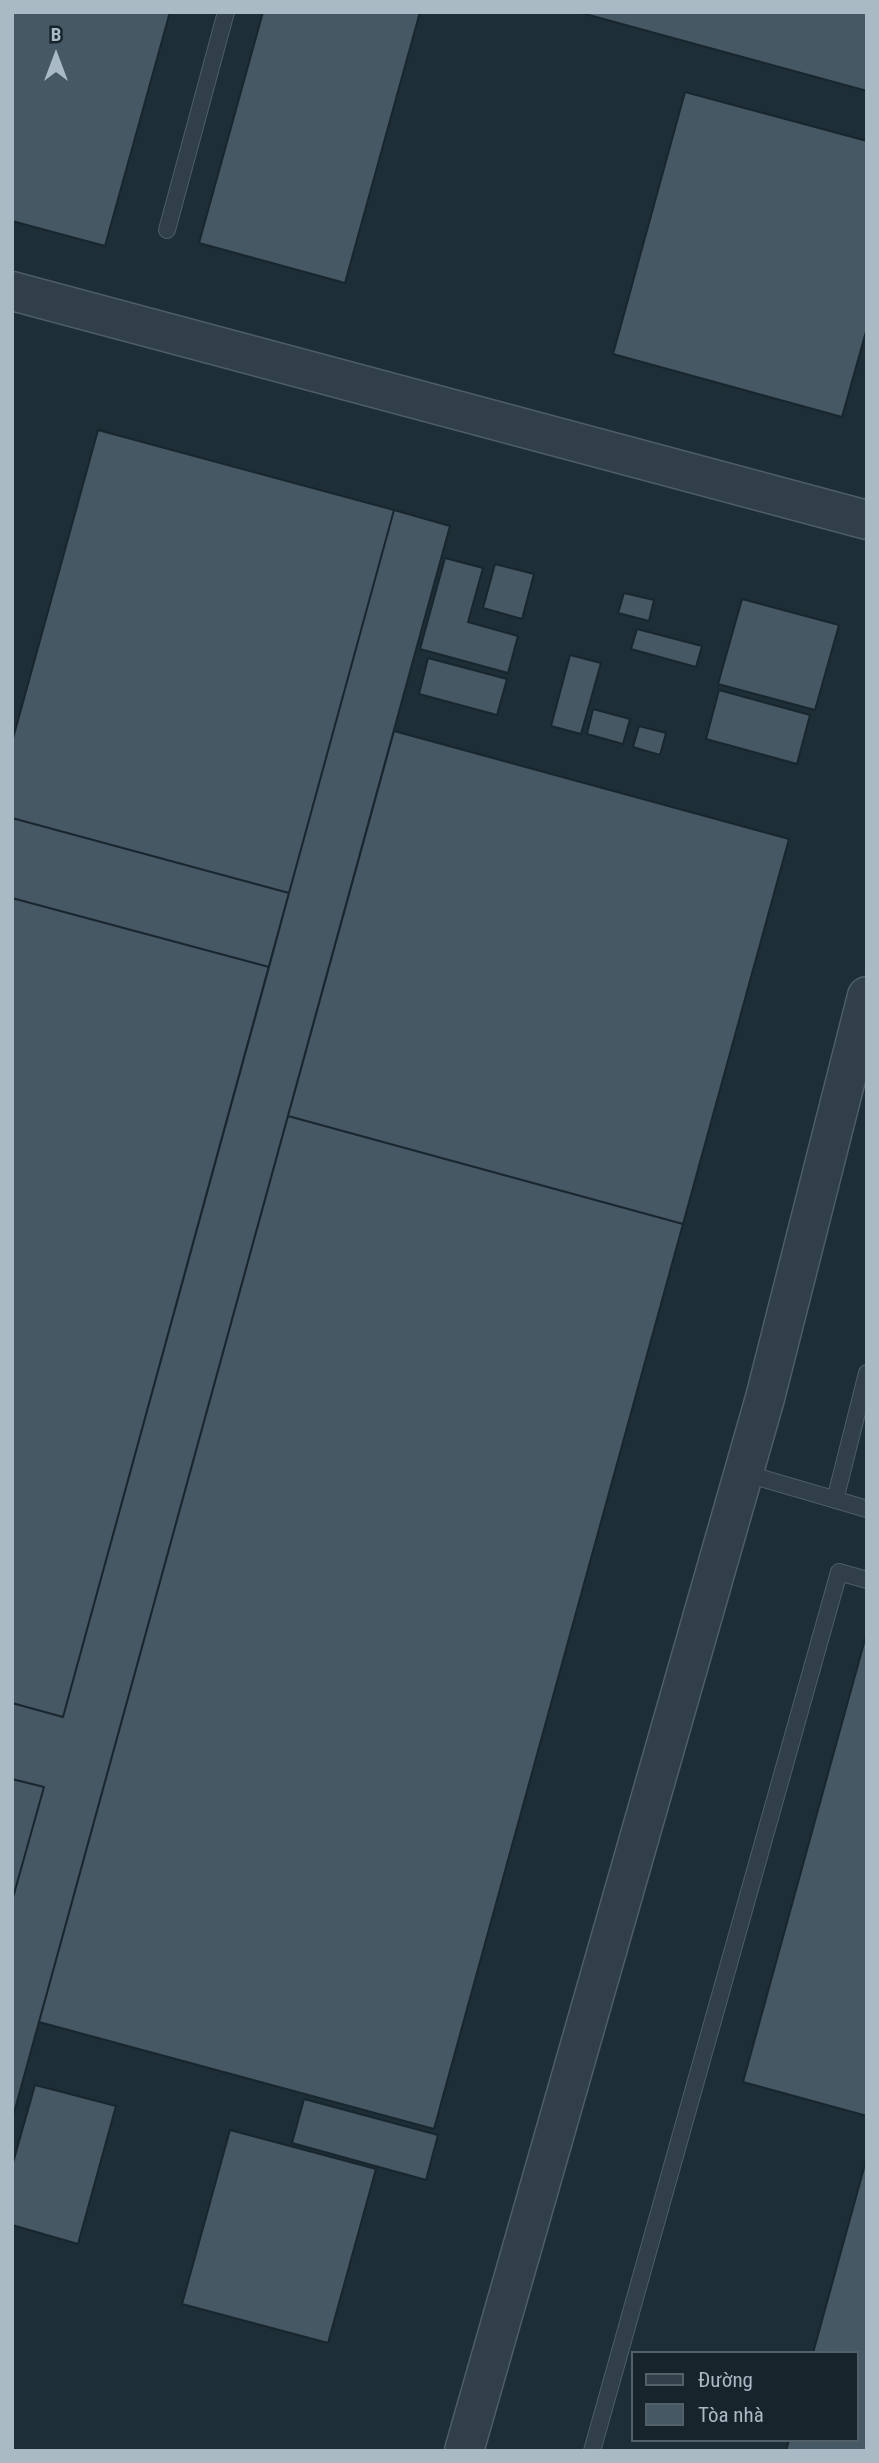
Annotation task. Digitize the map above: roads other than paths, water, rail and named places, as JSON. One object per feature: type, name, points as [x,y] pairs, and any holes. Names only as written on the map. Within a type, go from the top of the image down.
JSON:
[{"type":"street","points":[[12,291],[867,520]]},
{"type":"street","points":[[464,2451],[744,1474],[867,996]]},
{"type":"lane","points":[[167,230],[226,12]]},
{"type":"lane","points":[[835,1500],[867,1373]]},
{"type":"lane","points":[[744,1474],[867,1509]]},
{"type":"lane","points":[[592,2451],[839,1572],[867,1580]]}]
